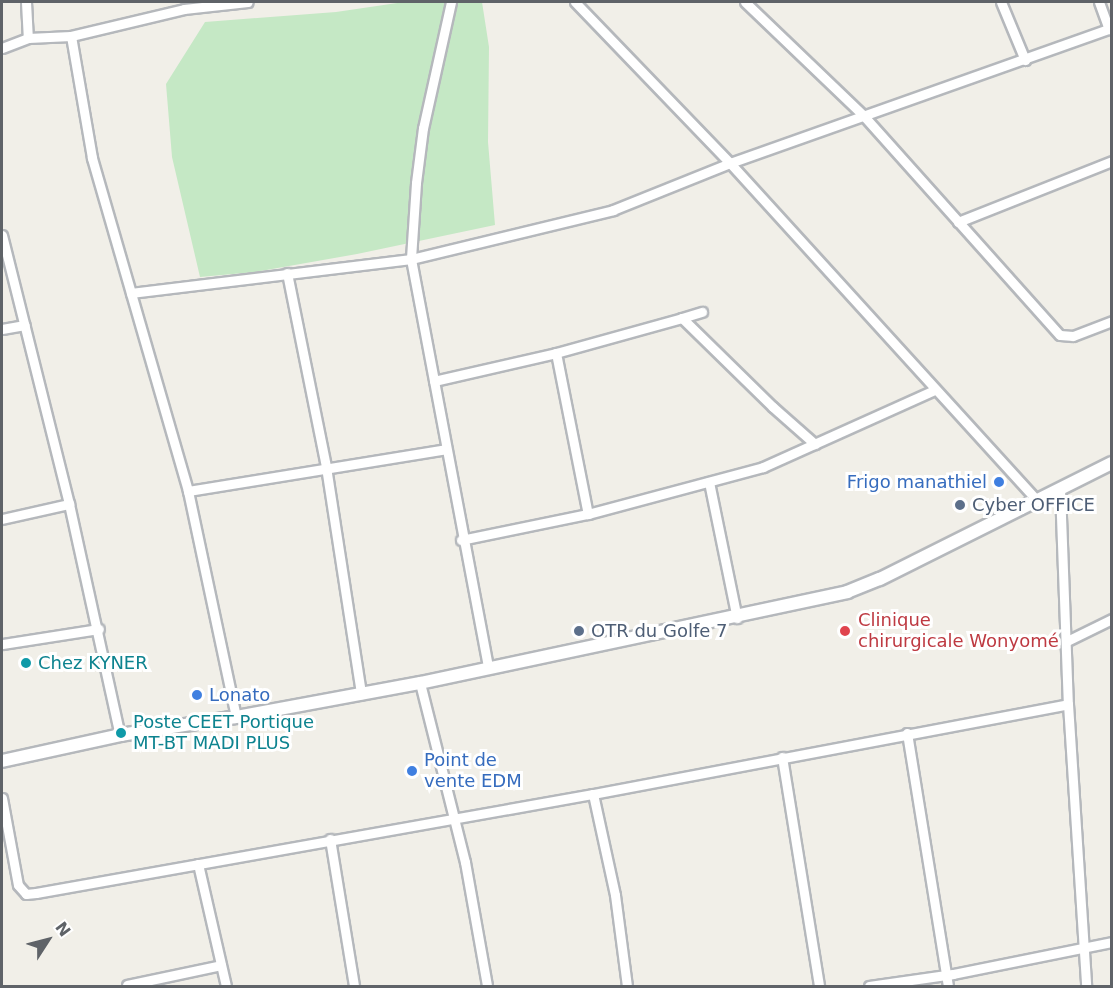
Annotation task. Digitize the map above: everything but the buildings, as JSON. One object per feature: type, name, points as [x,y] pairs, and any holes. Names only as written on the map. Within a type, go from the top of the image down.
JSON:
[{"type":"street","points":[[26,2],[28,38]]},
{"type":"street","points":[[2,48],[28,38],[71,36],[184,9],[248,2]]},
{"type":"street","points":[[451,2],[423,128],[416,183],[411,259],[461,540],[488,668]]},
{"type":"street","points":[[575,2],[730,163],[934,390],[1037,500]]},
{"type":"street","points":[[744,2],[862,115],[1060,335],[1073,336],[1112,321]]},
{"type":"street","points":[[1001,2],[1025,60]]},
{"type":"street","points":[[131,292],[411,259],[613,210],[730,163],[1110,28],[1099,2]]},
{"type":"street","points":[[71,36],[92,158],[188,491],[236,717]]},
{"type":"street","points":[[958,222],[1112,161]]},
{"type":"street","points":[[2,235],[99,629],[120,735]]},
{"type":"street","points":[[287,273],[326,467],[361,694]]},
{"type":"street","points":[[434,381],[556,353],[702,312]]},
{"type":"street","points":[[682,318],[773,408],[815,444]]},
{"type":"street","points":[[2,329],[25,325]]},
{"type":"street","points":[[556,353],[588,514]]},
{"type":"street","points":[[461,540],[588,514],[763,467],[934,390]]},
{"type":"street","points":[[188,491],[446,449]]},
{"type":"street","points":[[2,761],[120,735],[236,717],[420,683],[737,618],[847,592],[880,579],[1112,464]]},
{"type":"street","points":[[710,483],[737,618]]},
{"type":"street","points":[[1060,489],[1068,704],[1086,987]]},
{"type":"street","points":[[2,519],[69,504]]},
{"type":"street","points":[[1067,641],[1112,619]]},
{"type":"street","points":[[2,644],[99,629]]},
{"type":"street","points":[[420,683],[454,817],[487,987]]},
{"type":"street","points":[[2,798],[18,885],[26,894],[593,794],[1068,704]]},
{"type":"street","points":[[907,733],[948,987]]},
{"type":"street","points":[[782,758],[819,987]]},
{"type":"street","points":[[593,794],[615,895],[627,987]]},
{"type":"street","points":[[330,839],[354,987]]},
{"type":"street","points":[[198,864],[226,987]]},
{"type":"street","points":[[869,987],[947,975],[1112,942]]},
{"type":"street","points":[[127,985],[221,965]]},
{"type":"green space","points":[[404,2],[482,2],[489,47],[488,142],[495,225],[357,254],[255,272],[200,277],[172,157],[166,84],[205,22],[336,12]]},
{"type":"place","name":"Frigo manathiel","points":[[999,482]]},
{"type":"place","name":"Cyber OFFICE","points":[[960,505]]},
{"type":"place","name":"OTR du Golfe 7","points":[[579,631]]},
{"type":"place","name":"Clinique chirurgicale Wonyomé","points":[[845,631]]},
{"type":"place","name":"Chez KYNER","points":[[26,663]]},
{"type":"place","name":"Lonato","points":[[197,695]]},
{"type":"place","name":"Poste CEET Portique MT-BT MADI PLUS","points":[[121,733]]},
{"type":"place","name":"Point de vente EDM","points":[[412,771]]}]
